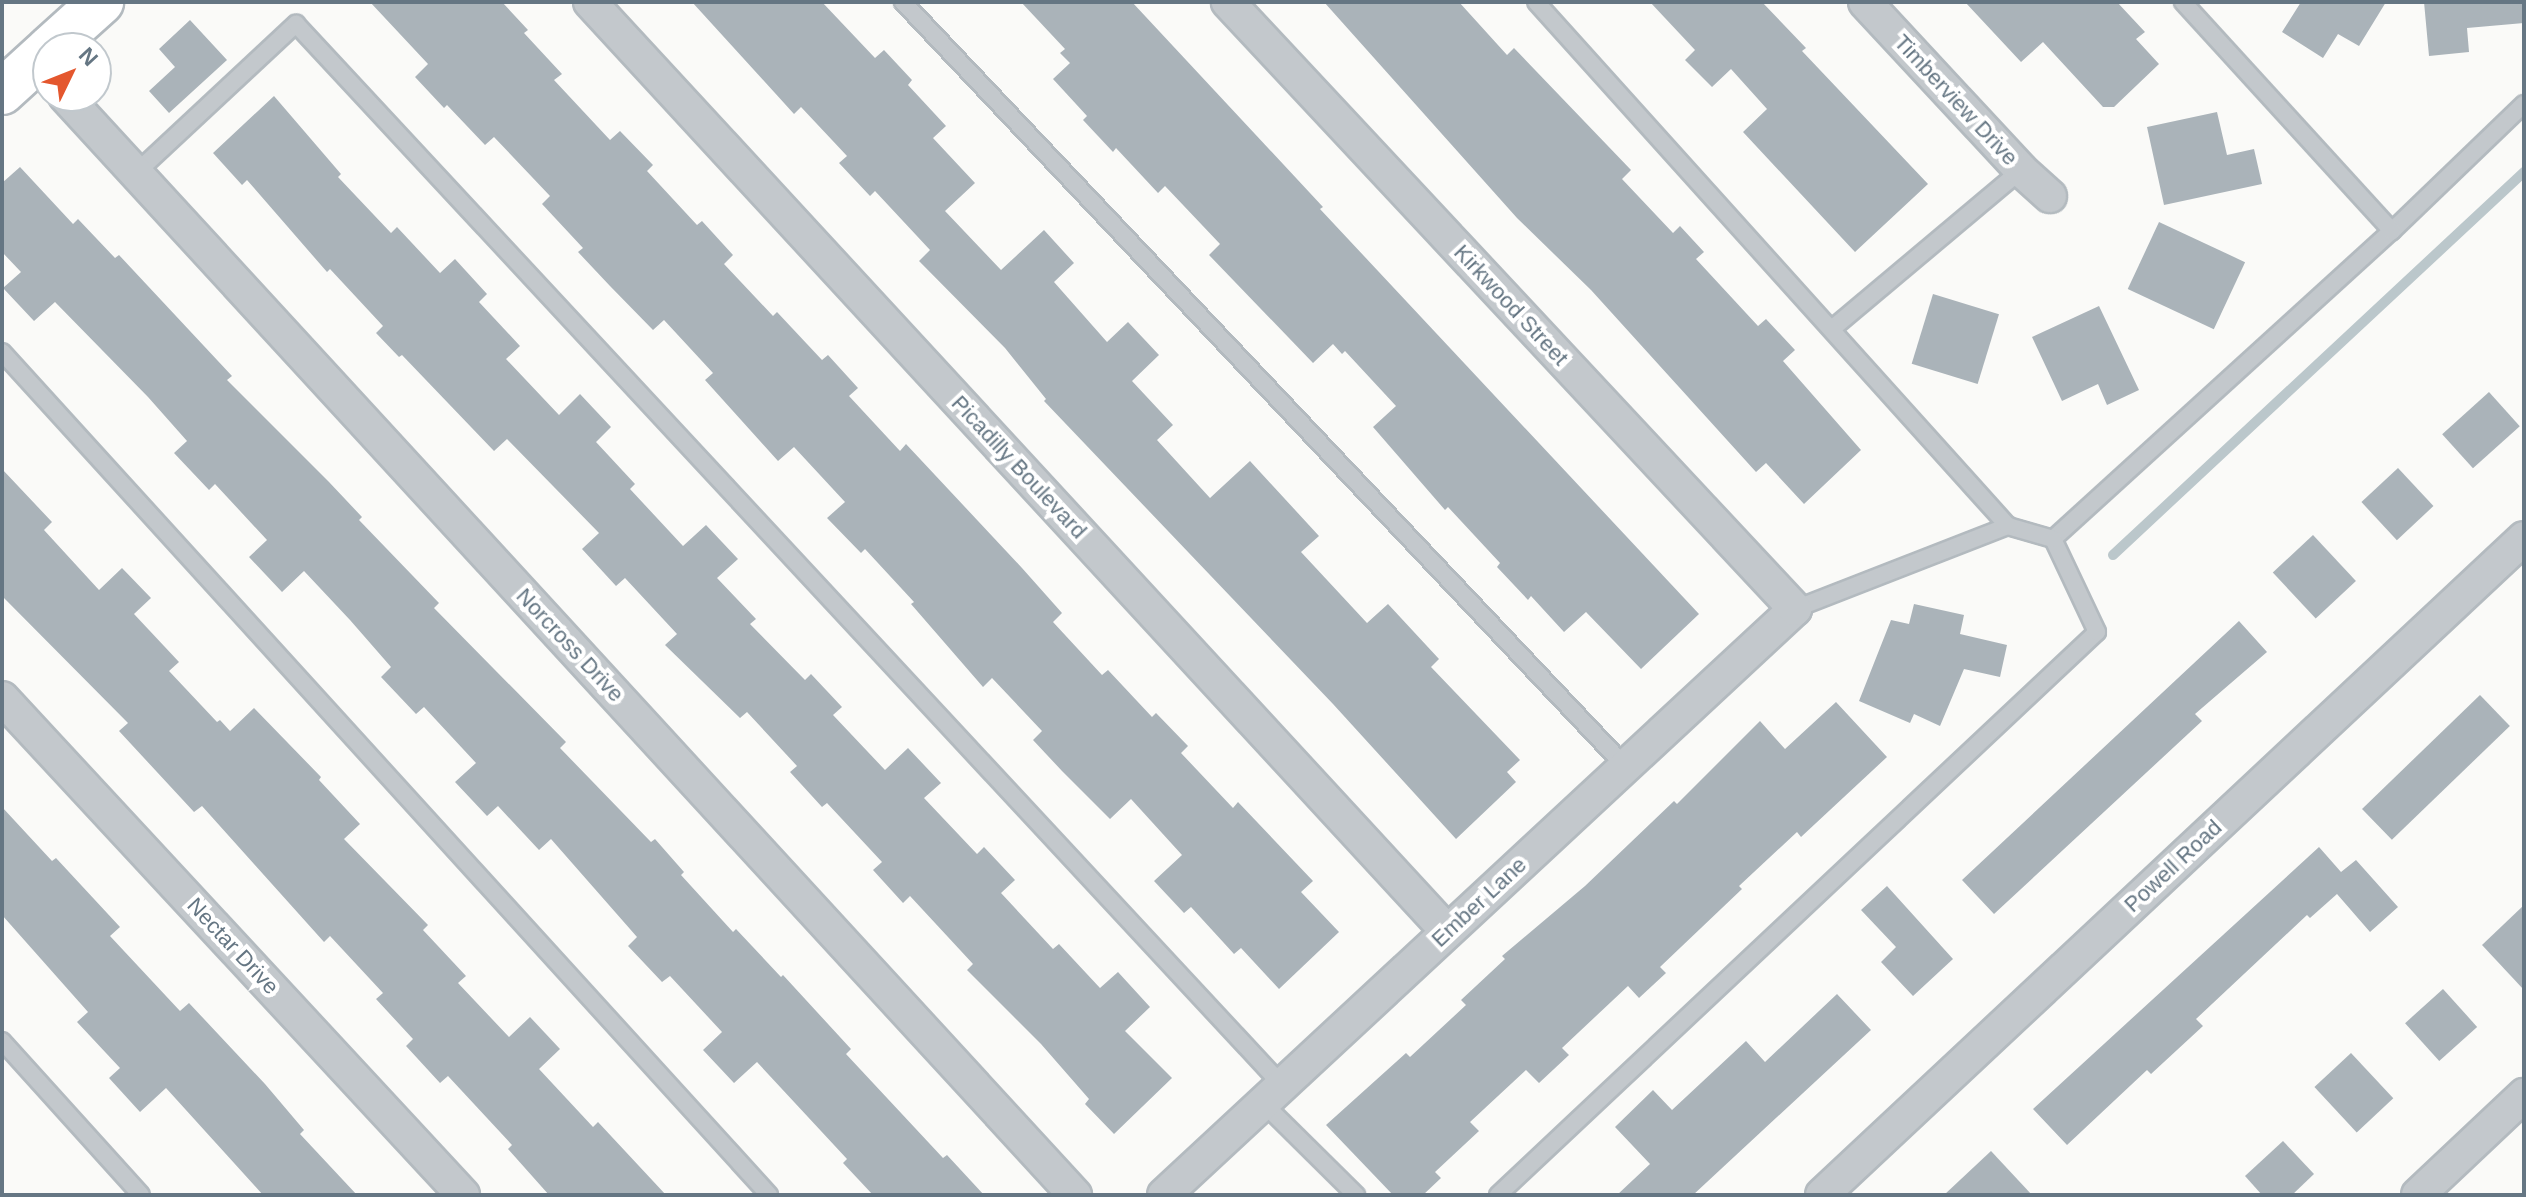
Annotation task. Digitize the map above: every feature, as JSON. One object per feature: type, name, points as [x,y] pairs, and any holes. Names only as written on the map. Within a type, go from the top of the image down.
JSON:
[{"type":"main road","points":[[72,32],[101,2]]},
{"type":"main road","points":[[2,92],[32,69]]},
{"type":"street","name":"Kirkwood Street","points":[[1228,2],[1795,609]]},
{"type":"street","name":"Timberview Drive","points":[[1865,2],[2021,170],[2050,196]]},
{"type":"street","name":"Picadilly Boulevard","points":[[596,4],[1447,931]]},
{"type":"street","name":"Norcross Drive","points":[[80,112],[1075,1195]]},
{"type":"street","name":"Powell Road","points":[[1822,1195],[2524,538]]},
{"type":"street","name":"Ember Lane","points":[[1164,1195],[1795,609]]},
{"type":"street","name":"Nectar Drive","points":[[2,698],[463,1195]]},
{"type":"street","points":[[2418,1195],[2524,1095]]},
{"type":"lane","points":[[903,2],[1625,766]]},
{"type":"lane","points":[[1498,1195],[2097,632],[2053,539],[2008,526],[1833,328],[1536,2]]},
{"type":"lane","points":[[2183,2],[2392,231]]},
{"type":"lane","points":[[136,173],[296,24],[1273,1094],[1356,1195]]},
{"type":"lane","points":[[2053,539],[2392,231],[2524,104]]},
{"type":"lane","points":[[1833,328],[2021,170]]},
{"type":"lane","points":[[2,352],[769,1195]]},
{"type":"lane","points":[[1795,609],[2008,526]]},
{"type":"lane","points":[[2,1041],[141,1195]]},
{"type":"building","points":[[370,2],[502,2],[528,30],[524,33],[562,74],[554,80],[610,140],[620,131],[653,165],[647,171],[697,225],[702,221],[733,255],[724,264],[773,316],[777,312],[822,360],[828,355],[858,388],[849,396],[900,451],[906,444],[1062,613],[1053,622],[1102,675],[1108,670],[1152,717],[1156,713],[1188,746],[1181,753],[1233,808],[1238,802],[1313,881],[1301,892],[1339,932],[1279,989],[1241,948],[1234,954],[1191,907],[1184,913],[1154,881],[1182,855],[1131,799],[1110,819],[1062,771],[1033,740],[1042,731],[992,678],[983,687],[911,604],[914,602],[865,549],[861,553],[827,518],[845,502],[794,447],[778,461],[705,380],[713,373],[664,320],[653,330],[610,286],[578,252],[583,248],[542,204],[550,196],[494,137],[485,145],[415,77],[428,64]]},
{"type":"building","points":[[692,2],[822,2],[875,58],[884,50],[912,80],[908,85],[946,126],[933,138],[975,183],[945,211],[1001,270],[1044,230],[1074,263],[1054,282],[1107,342],[1128,322],[1159,355],[1132,381],[1173,425],[1157,440],[1210,498],[1250,461],[1319,536],[1301,552],[1367,623],[1388,604],[1439,659],[1431,667],[1520,760],[1507,772],[1516,782],[1456,839],[1333,704],[1044,401],[1046,399],[1005,348],[919,261],[930,250],[875,191],[870,196],[839,163],[847,156],[801,107],[794,114]]},
{"type":"building","points":[[1021,2],[1132,2],[1323,207],[1320,209],[1699,614],[1641,669],[1586,612],[1564,632],[1531,596],[1528,600],[1497,567],[1500,563],[1448,507],[1445,510],[1373,427],[1396,406],[1345,351],[1342,354],[1333,344],[1313,363],[1209,255],[1220,244],[1165,186],[1158,193],[1116,148],[1113,152],[1083,120],[1087,116],[1053,79],[1070,63],[1060,53],[1065,49]]},
{"type":"building","points":[[1324,2],[1459,2],[1507,55],[1514,48],[1631,170],[1622,179],[1673,233],[1680,226],[1704,252],[1696,259],[1758,326],[1766,319],[1795,350],[1783,361],[1861,450],[1804,504],[1766,463],[1756,472],[1591,290],[1517,218]]},
{"type":"building","points":[[1650,2],[1762,2],[1806,48],[1802,51],[1928,184],[1855,252],[1743,132],[1767,109],[1731,69],[1712,87],[1685,60],[1695,50]]},
{"type":"building","points":[[1965,2],[2117,2],[2145,32],[2136,39],[2159,64],[2114,107],[2103,107],[2043,42],[2021,62]]},
{"type":"building","points":[[2301,2],[2386,2],[2359,46],[2338,34],[2323,58],[2282,32]]},
{"type":"building","points":[[2424,2],[2524,2],[2524,23],[2467,28],[2469,52],[2429,56]]},
{"type":"building","points":[[190,20],[227,60],[169,113],[149,91],[175,67],[159,49]]},
{"type":"building","points":[[274,96],[341,174],[338,177],[391,233],[397,227],[440,273],[455,259],[487,294],[479,302],[520,346],[506,359],[559,415],[580,394],[611,427],[596,442],[635,484],[630,489],[683,546],[706,525],[738,559],[717,578],[756,619],[750,624],[805,680],[811,674],[842,707],[833,715],[885,770],[908,748],[941,783],[924,798],[977,854],[984,847],[1015,880],[1001,893],[1053,949],[1059,944],[1100,988],[1118,972],[1150,1007],[1125,1031],[1172,1078],[1114,1134],[1085,1104],[1089,1099],[1041,1044],[967,970],[973,964],[910,896],[903,903],[873,870],[882,862],[827,803],[822,807],[790,772],[797,766],[747,712],[740,718],[665,645],[677,634],[625,578],[616,586],[582,549],[599,533],[507,439],[494,451],[402,355],[399,357],[376,333],[383,326],[330,269],[327,272],[247,180],[242,185],[213,153]]},
{"type":"building","points":[[2217,112],[2227,155],[2254,149],[2262,184],[2164,205],[2147,127]]},
{"type":"building","points":[[20,167],[73,224],[78,219],[115,258],[119,255],[232,376],[227,380],[329,482],[362,517],[359,520],[439,603],[434,608],[566,742],[560,748],[651,842],[655,839],[684,872],[681,875],[733,932],[736,929],[781,977],[783,975],[851,1049],[846,1054],[943,1158],[947,1155],[984,1195],[873,1195],[843,1163],[847,1159],[757,1062],[734,1083],[703,1050],[722,1032],[670,976],[662,982],[628,946],[637,937],[551,839],[539,850],[498,806],[487,816],[455,782],[476,763],[424,707],[416,714],[381,677],[391,667],[350,620],[304,571],[282,592],[249,557],[267,540],[215,484],[209,490],[174,453],[187,441],[148,397],[55,302],[34,321],[3,288],[21,272],[2,252],[2,183]]},
{"type":"building","points":[[2159,222],[2245,262],[2214,329],[2128,289]]},
{"type":"building","points":[[1933,294],[1999,314],[1978,384],[1912,364]]},
{"type":"building","points":[[2099,306],[2139,390],[2107,405],[2098,384],[2062,401],[2032,337]]},
{"type":"building","points":[[2489,392],[2520,426],[2473,468],[2442,434]]},
{"type":"building","points":[[2398,468],[2433,506],[2397,540],[2361,502]]},
{"type":"building","points":[[2,469],[52,522],[44,530],[99,590],[122,568],[151,598],[134,614],[179,662],[169,671],[217,722],[220,720],[230,731],[254,708],[321,777],[319,780],[360,824],[344,839],[428,925],[423,930],[466,976],[458,983],[509,1037],[530,1017],[560,1049],[539,1069],[593,1127],[598,1122],[666,1195],[549,1195],[508,1149],[512,1145],[448,1076],[440,1083],[406,1046],[413,1039],[376,999],[383,993],[330,936],[324,942],[202,806],[194,812],[119,731],[128,723],[2,596]]},
{"type":"building","points":[[2313,535],[2356,581],[2316,619],[2273,573]]},
{"type":"building","points":[[1914,604],[1964,615],[1960,634],[2007,645],[2000,677],[1964,669],[1940,726],[1914,714],[1910,723],[1859,701],[1891,620],[1909,624]]},
{"type":"building","points":[[2239,621],[2267,652],[2195,714],[2202,721],[1994,914],[1962,880]]},
{"type":"building","points":[[2480,695],[2510,726],[2392,840],[2362,809]]},
{"type":"building","points":[[1836,702],[1887,757],[1801,837],[1797,832],[1739,886],[1742,889],[1660,967],[1666,973],[1639,998],[1628,986],[1562,1048],[1569,1055],[1539,1083],[1526,1070],[1470,1122],[1479,1131],[1435,1172],[1441,1178],[1423,1195],[1393,1195],[1326,1125],[1406,1053],[1410,1057],[1466,1005],[1461,1000],[1505,959],[1502,956],[1585,886],[1674,801],[1677,804],[1760,721],[1785,749]]},
{"type":"building","points":[[2,807],[52,861],[56,858],[120,927],[110,936],[180,1011],[189,1003],[265,1084],[304,1130],[300,1134],[357,1195],[263,1195],[166,1088],[140,1112],[109,1078],[120,1068],[77,1022],[88,1012],[2,915]]},
{"type":"building","points":[[2319,847],[2341,872],[2356,860],[2398,907],[2370,932],[2337,894],[2310,918],[2307,915],[2196,1019],[2203,1026],[2151,1074],[2147,1070],[2067,1145],[2033,1109]]},
{"type":"building","points":[[1887,886],[1953,959],[1913,996],[1881,962],[1896,947],[1861,910]]},
{"type":"building","points":[[2524,905],[2524,990],[2482,945]]},
{"type":"building","points":[[2443,989],[2477,1027],[2439,1061],[2405,1023]]},
{"type":"building","points":[[1837,994],[1871,1030],[1693,1195],[1617,1195],[1650,1164],[1615,1127],[1653,1090],[1672,1110],[1746,1041],[1765,1062]]},
{"type":"building","points":[[2351,1053],[2393,1098],[2357,1132],[2314,1087]]},
{"type":"building","points":[[2283,1141],[2314,1174],[2292,1195],[2262,1195],[2245,1176]]},
{"type":"building","points":[[1991,1151],[2032,1195],[1944,1195]]},
{"type":"waterway","points":[[2113,555],[2524,172]]}]
